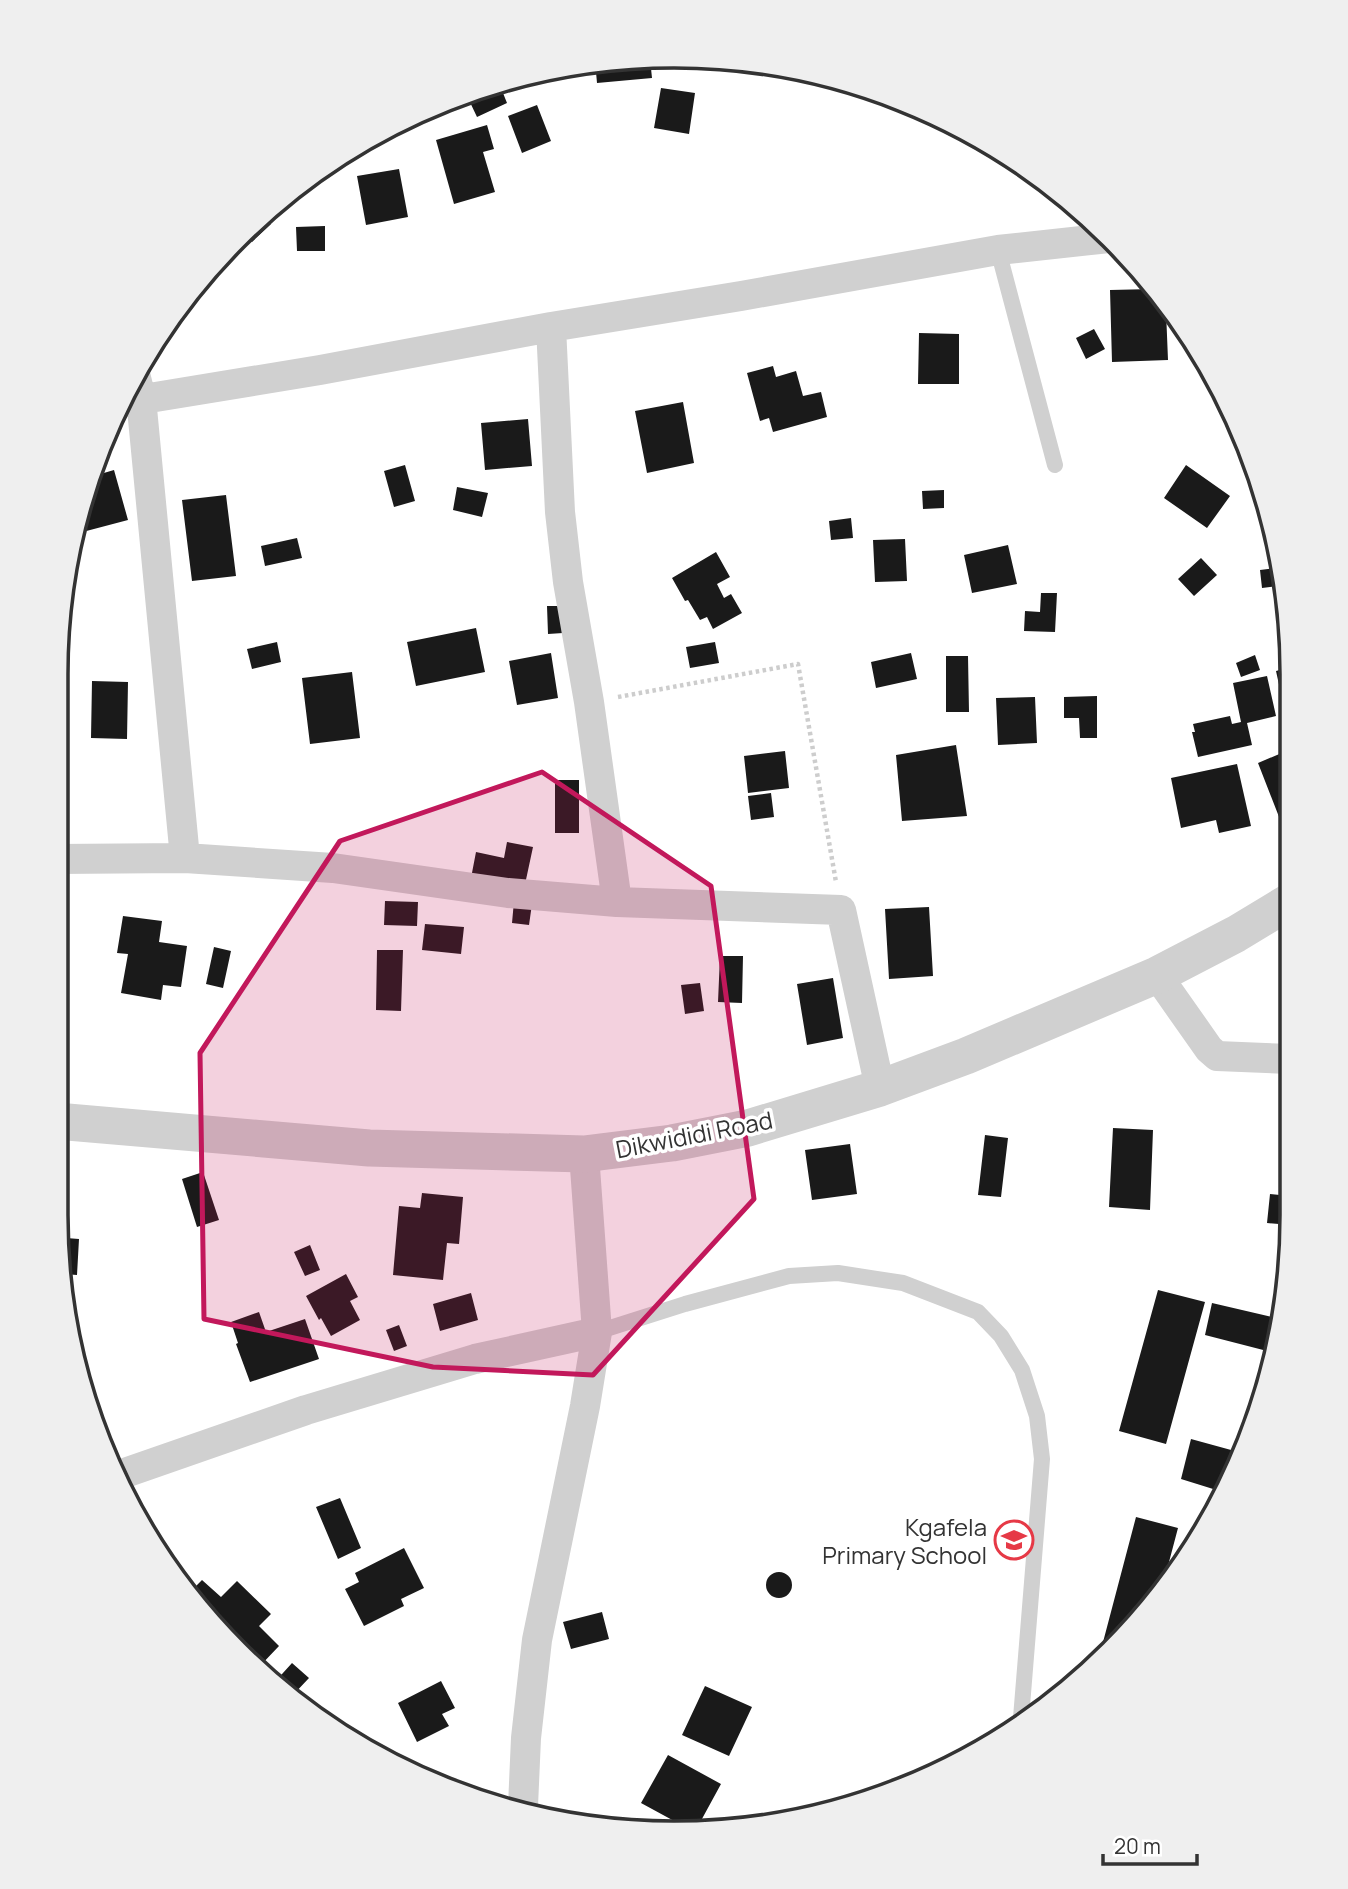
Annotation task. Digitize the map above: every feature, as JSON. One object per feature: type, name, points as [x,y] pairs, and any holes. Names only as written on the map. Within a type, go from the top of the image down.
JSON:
[{"type":"street","points":[[139,390],[320,370],[998,250],[1096,240]]},
{"type":"street","points":[[551,327],[560,512],[568,582],[589,702],[617,902]]},
{"type":"street","points":[[135,399],[185,858]]},
{"type":"street","points":[[68,859],[185,858],[333,868],[508,893],[617,902],[841,910],[880,1088]]},
{"type":"street","name":"Dikwididi Road","points":[[68,1122],[369,1148],[584,1154],[672,1143],[748,1128],[880,1088],[966,1056],[1157,975],[1236,934],[1280,907]]},
{"type":"street","points":[[1157,975],[1209,1049],[1217,1056],[1280,1059]]},
{"type":"street","points":[[523,1801],[526,1738],[537,1640],[585,1406],[597,1332],[584,1154]]},
{"type":"street","points":[[126,1473],[306,1410],[475,1359],[597,1332]]},
{"type":"lane","points":[[998,250],[1055,465]]},
{"type":"lane","points":[[597,1332],[685,1304],[789,1276],[838,1273],[903,1283],[978,1312],[1001,1336],[1022,1370],[1037,1416],[1042,1460],[1021,1711]]},
{"type":"path","points":[[589,702],[798,664],[841,910]]},
{"type":"highlighted area","points":[[542,772],[711,886],[754,1199],[593,1375],[433,1367],[204,1319],[200,1053],[340,841]]},
{"type":"building","points":[[651,69],[652,78],[597,83],[596,73]]},
{"type":"building","points":[[661,88],[695,93],[689,134],[654,128]]},
{"type":"building","points":[[503,93],[507,103],[477,117],[470,103]]},
{"type":"building","points":[[537,105],[551,141],[522,153],[508,116]]},
{"type":"building","points":[[487,125],[494,149],[483,152],[495,192],[454,204],[436,140]]},
{"type":"building","points":[[399,169],[408,217],[366,225],[357,176]]},
{"type":"building","points":[[325,226],[325,251],[297,251],[296,227]]},
{"type":"building","points":[[1141,289],[1155,305],[1166,321],[1168,360],[1112,362],[1110,290]]},
{"type":"building","points":[[1094,329],[1105,349],[1086,359],[1076,338]]},
{"type":"building","points":[[919,333],[959,334],[959,384],[918,384]]},
{"type":"building","points":[[773,366],[776,377],[796,371],[803,396],[821,392],[827,417],[773,432],[769,418],[760,421],[747,373]]},
{"type":"building","points":[[683,402],[694,463],[647,473],[635,411]]},
{"type":"building","points":[[528,419],[532,466],[485,470],[481,423]]},
{"type":"building","points":[[405,465],[415,501],[394,507],[384,471]]},
{"type":"building","points":[[1186,465],[1230,496],[1207,528],[1164,498]]},
{"type":"building","points":[[114,470],[128,520],[86,531],[89,517],[102,474]]},
{"type":"building","points":[[457,487],[488,493],[482,517],[453,510]]},
{"type":"building","points":[[944,490],[944,508],[923,509],[922,491]]},
{"type":"building","points":[[226,495],[236,576],[192,581],[182,500]]},
{"type":"building","points":[[851,518],[853,538],[831,540],[829,521]]},
{"type":"building","points":[[297,538],[302,558],[265,566],[261,546]]},
{"type":"building","points":[[905,539],[907,581],[875,582],[873,540]]},
{"type":"building","points":[[1008,545],[1017,584],[972,593],[964,555]]},
{"type":"building","points":[[716,552],[730,577],[717,584],[724,598],[731,594],[742,613],[713,629],[707,617],[700,620],[672,578]]},
{"type":"building","points":[[1201,558],[1217,575],[1194,596],[1178,579]]},
{"type":"building","points":[[1270,569],[1273,587],[1262,588],[1260,570]]},
{"type":"building","points":[[1041,593],[1057,593],[1055,632],[1024,631],[1025,611],[1040,612]]},
{"type":"building","points":[[547,606],[562,606],[563,633],[548,634]]},
{"type":"building","points":[[476,628],[485,672],[416,686],[407,642]]},
{"type":"building","points":[[277,642],[281,662],[252,669],[247,649]]},
{"type":"building","points":[[715,642],[719,663],[690,668],[686,647]]},
{"type":"building","points":[[551,653],[558,698],[517,705],[509,661]]},
{"type":"building","points":[[911,653],[917,679],[876,688],[871,662]]},
{"type":"building","points":[[1255,655],[1260,670],[1241,677],[1236,663]]},
{"type":"building","points":[[946,656],[968,656],[969,712],[946,712]]},
{"type":"building","points":[[1280,670],[1280,689],[1276,671]]},
{"type":"building","points":[[352,672],[360,738],[310,744],[302,678]]},
{"type":"building","points":[[1267,676],[1276,716],[1247,723],[1252,745],[1198,757],[1192,732],[1195,732],[1193,724],[1230,716],[1232,724],[1241,722],[1233,683]]},
{"type":"building","points":[[92,681],[128,682],[127,739],[91,738]]},
{"type":"building","points":[[1097,696],[1097,738],[1080,738],[1079,718],[1064,718],[1064,697]]},
{"type":"building","points":[[1035,697],[1037,743],[998,745],[996,698]]},
{"type":"building","points":[[956,745],[967,816],[902,821],[896,755]]},
{"type":"building","points":[[785,751],[789,788],[748,793],[744,756]]},
{"type":"building","points":[[1280,754],[1280,819],[1258,763]]},
{"type":"building","points":[[1237,764],[1251,826],[1219,833],[1216,820],[1181,828],[1171,778]]},
{"type":"building","points":[[555,780],[579,780],[579,833],[555,833]]},
{"type":"building","points":[[771,793],[774,817],[751,820],[748,796]]},
{"type":"building","points":[[507,842],[533,847],[524,889],[471,878],[476,852],[504,858]]},
{"type":"building","points":[[385,901],[418,902],[417,926],[384,925]]},
{"type":"building","points":[[514,901],[532,904],[529,925],[512,923]]},
{"type":"building","points":[[929,907],[933,976],[889,979],[885,909]]},
{"type":"building","points":[[123,916],[162,921],[159,942],[187,946],[181,987],[163,985],[161,1000],[121,993],[128,954],[117,953]]},
{"type":"building","points":[[425,924],[464,927],[461,954],[422,950]]},
{"type":"building","points":[[214,947],[231,951],[223,988],[206,984]]},
{"type":"building","points":[[377,950],[403,950],[401,1011],[376,1010]]},
{"type":"building","points":[[720,956],[743,956],[742,1003],[718,1002]]},
{"type":"building","points":[[833,978],[843,1038],[807,1045],[797,984]]},
{"type":"building","points":[[700,983],[704,1011],[685,1014],[681,985]]},
{"type":"building","points":[[1113,1128],[1153,1130],[1150,1210],[1109,1207]]},
{"type":"building","points":[[985,1135],[1008,1138],[1001,1197],[978,1195]]},
{"type":"building","points":[[850,1144],[857,1194],[812,1200],[805,1150]]},
{"type":"building","points":[[203,1172],[219,1220],[197,1227],[182,1179]]},
{"type":"building","points":[[422,1193],[463,1197],[459,1244],[447,1243],[443,1280],[393,1275],[399,1206],[420,1208]]},
{"type":"building","points":[[1270,1194],[1280,1195],[1280,1224],[1267,1223]]},
{"type":"building","points":[[69,1238],[79,1239],[77,1275],[72,1275]]},
{"type":"building","points":[[310,1245],[320,1270],[305,1276],[294,1252]]},
{"type":"building","points":[[346,1274],[358,1297],[350,1301],[360,1320],[331,1336],[306,1296]]},
{"type":"building","points":[[1158,1290],[1205,1302],[1166,1444],[1119,1431]]},
{"type":"building","points":[[471,1293],[478,1320],[440,1331],[433,1304]]},
{"type":"building","points":[[1212,1303],[1271,1317],[1264,1350],[1205,1335]]},
{"type":"building","points":[[259,1312],[266,1332],[305,1319],[319,1359],[250,1382],[231,1322]]},
{"type":"building","points":[[399,1325],[407,1346],[394,1351],[386,1330]]},
{"type":"building","points":[[1191,1439],[1232,1450],[1214,1489],[1181,1479]]},
{"type":"building","points":[[340,1498],[361,1548],[338,1559],[316,1507]]},
{"type":"building","points":[[1136,1517],[1178,1528],[1168,1566],[1103,1642]]},
{"type":"building","points":[[404,1548],[424,1588],[401,1599],[404,1606],[364,1626],[345,1589],[359,1582],[355,1573]]},
{"type":"building","points":[[779,1572],[788,1576],[792,1585],[788,1594],[779,1598],[770,1594],[766,1585],[770,1576]]},
{"type":"building","points":[[202,1580],[221,1597],[237,1581],[271,1614],[259,1626],[279,1646],[265,1661],[195,1587]]},
{"type":"building","points":[[602,1612],[609,1639],[571,1649],[563,1622]]},
{"type":"building","points":[[292,1663],[309,1678],[298,1690],[281,1675]]},
{"type":"building","points":[[441,1681],[455,1708],[442,1714],[449,1726],[417,1742],[398,1703]]},
{"type":"building","points":[[705,1686],[752,1707],[729,1756],[682,1735]]},
{"type":"building","points":[[668,1755],[721,1784],[702,1820],[674,1821],[641,1803]]},
{"type":"place","name":"Kgafela Primary School","points":[[1014,1540]]}]
